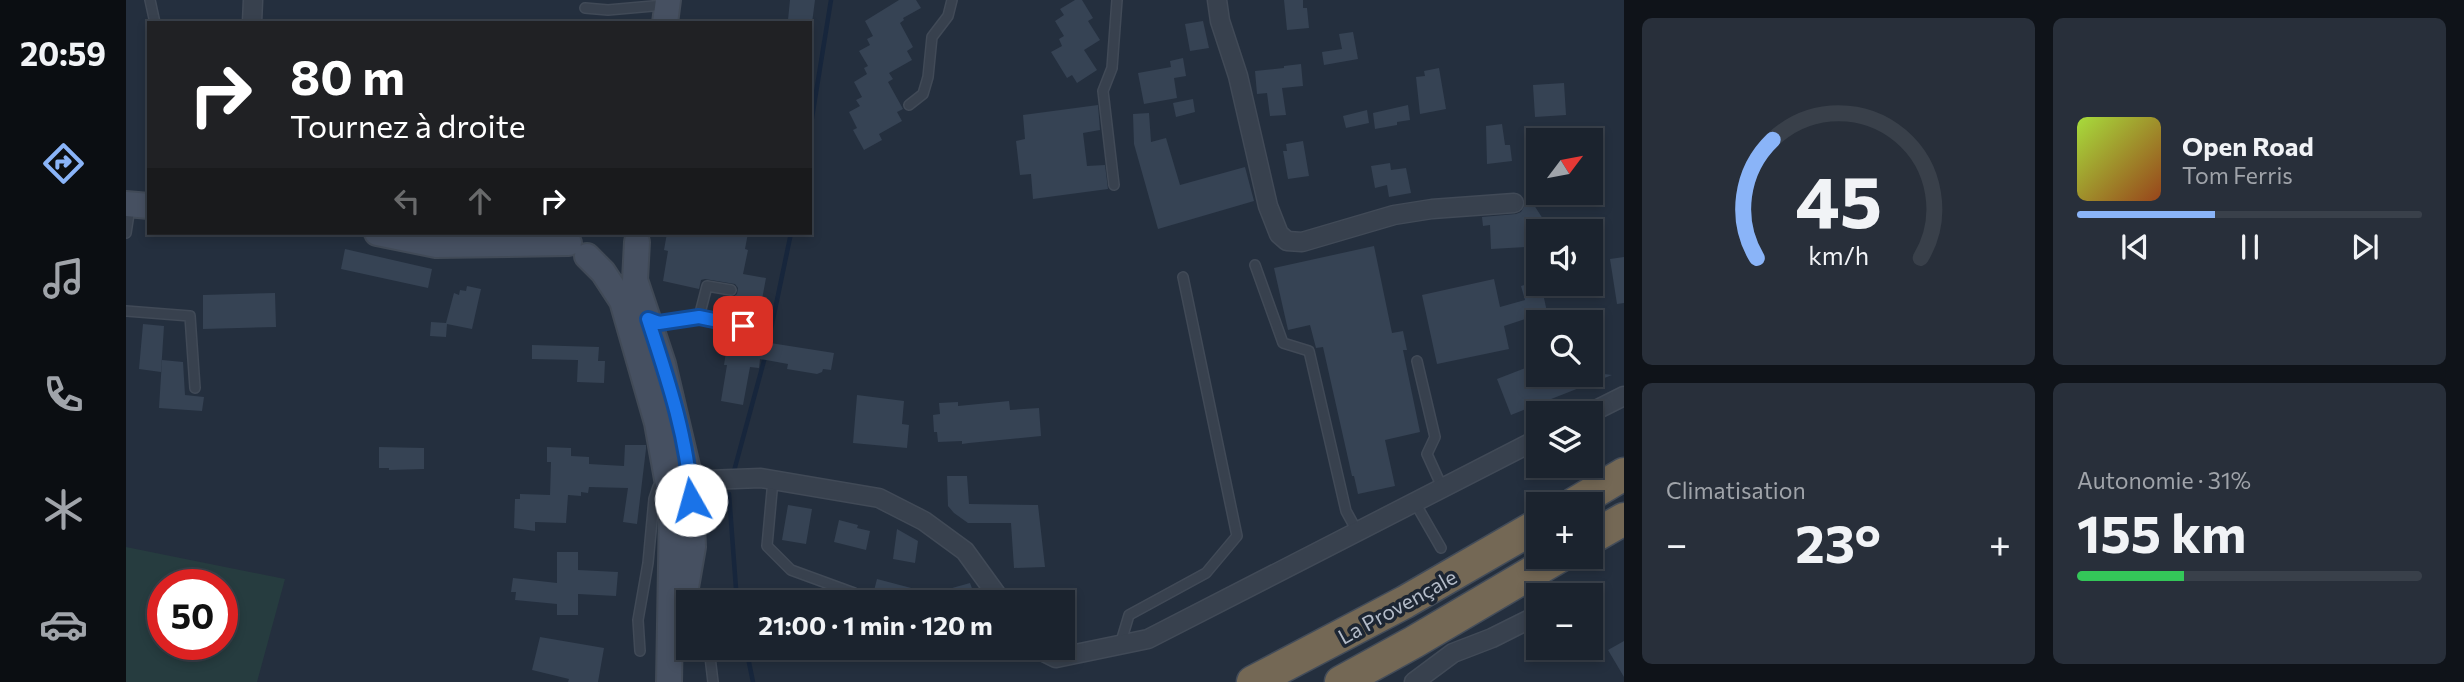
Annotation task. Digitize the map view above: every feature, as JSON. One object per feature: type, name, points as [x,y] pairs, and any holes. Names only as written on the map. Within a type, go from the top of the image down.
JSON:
[{"type":"highway","points":[[1594,492],[1624,474]]},
{"type":"highway","points":[[1603,531],[1624,519]]},
{"type":"highway","name":"La Provençale","points":[[1253,682],[1369,622],[1526,532]]},
{"type":"highway","name":"La Provençale","points":[[1341,682],[1415,642],[1538,569]]},
{"type":"main road","points":[[387,235],[436,245],[573,244],[601,259],[615,258],[627,252],[640,238]]},
{"type":"main road","points":[[487,243],[507,235]]},
{"type":"main road","points":[[640,238],[635,280],[663,364],[679,481],[693,547],[688,590]]},
{"type":"main road","points":[[573,244],[603,272],[622,301],[657,423],[679,481],[672,507],[669,682]]},
{"type":"main road","points":[[670,657],[676,638]]},
{"type":"street","points":[[252,21],[253,0]]},
{"type":"street","points":[[1217,0],[1220,22],[1238,76],[1268,206],[1279,234],[1287,241],[1302,242],[1394,215],[1432,209],[1514,203]]},
{"type":"street","points":[[1603,406],[1624,396]]},
{"type":"street","points":[[1075,654],[1148,639],[1526,445]]},
{"type":"street","points":[[679,481],[761,478],[879,498],[924,521],[965,551],[993,590]]},
{"type":"street","points":[[1414,682],[1453,653],[1495,643],[1526,622]]},
{"type":"lane","points":[[150,0],[155,21]]},
{"type":"lane","points":[[909,105],[923,94],[928,77],[932,37],[948,16],[952,0]]},
{"type":"lane","points":[[1114,184],[1103,91],[1112,68],[1117,0]]},
{"type":"lane","points":[[585,8],[608,10],[660,7]]},
{"type":"lane","points":[[126,233],[135,205]]},
{"type":"lane","points":[[1255,265],[1283,343],[1309,351],[1346,512],[1357,531]]},
{"type":"lane","points":[[1120,645],[1129,615],[1206,573],[1237,536],[1183,276]]},
{"type":"lane","points":[[699,317],[707,286],[731,290]]},
{"type":"lane","points":[[622,301],[648,319],[659,323],[699,317],[743,326]]},
{"type":"lane","points":[[126,311],[190,316],[195,388]]},
{"type":"lane","points":[[1417,361],[1435,437],[1427,454],[1443,487]]},
{"type":"lane","points":[[773,480],[768,547],[791,570],[846,590]]},
{"type":"lane","points":[[640,651],[638,620],[648,563],[654,499],[658,487],[679,481]]},
{"type":"lane","points":[[1414,502],[1441,548]]},
{"type":"lane","points":[[671,531],[677,547],[682,590]]},
{"type":"lane","points":[[710,660],[713,682]]},
{"type":"green space","points":[[126,547],[235,569],[147,569],[147,660],[238,660],[238,570],[285,579],[257,682],[126,682]]},
{"type":"building","points":[[790,0],[815,0],[812,23],[788,20]]},
{"type":"building","points":[[899,0],[916,0],[921,8],[903,18],[900,23],[913,47],[907,51],[912,60],[889,73],[893,79],[888,82],[903,109],[897,112],[902,121],[879,134],[882,140],[864,150],[853,130],[857,128],[849,112],[860,106],[856,100],[862,97],[854,82],[867,74],[864,68],[868,66],[859,51],[870,45],[867,39],[873,36],[865,21]]},
{"type":"building","points":[[1075,0],[1082,0],[1093,18],[1088,21],[1100,40],[1084,50],[1097,70],[1077,83],[1072,75],[1067,78],[1051,52],[1062,46],[1059,39],[1064,36],[1055,21],[1064,15],[1060,9]]},
{"type":"building","points":[[1284,0],[1303,0],[1303,8],[1307,8],[1309,28],[1287,30]]},
{"type":"building","points":[[1203,21],[1209,48],[1190,51],[1185,24]]},
{"type":"building","points":[[1353,32],[1358,59],[1324,65],[1322,52],[1342,49],[1339,34]]},
{"type":"building","points":[[1183,58],[1186,76],[1174,78],[1177,98],[1144,104],[1138,73],[1171,67],[1170,61]]},
{"type":"building","points":[[1301,64],[1303,86],[1282,88],[1286,115],[1270,116],[1267,93],[1257,94],[1255,71]]},
{"type":"building","points":[[1439,68],[1446,109],[1420,114],[1416,77],[1425,76],[1424,71]]},
{"type":"building","points":[[1564,83],[1566,115],[1535,117],[1533,85]]},
{"type":"building","points":[[1193,99],[1195,112],[1176,117],[1173,103]]},
{"type":"building","points":[[1098,105],[1100,130],[1083,133],[1087,166],[1105,165],[1108,189],[1033,199],[1031,174],[1020,175],[1016,141],[1025,139],[1023,115]]},
{"type":"building","points":[[1408,105],[1410,120],[1375,129],[1373,113]]},
{"type":"building","points":[[1367,110],[1369,123],[1346,128],[1343,116]]},
{"type":"building","points":[[1149,113],[1151,142],[1166,138],[1180,185],[1245,167],[1254,201],[1158,229],[1134,144],[1133,114]]},
{"type":"building","points":[[1502,124],[1505,145],[1510,145],[1512,161],[1487,164],[1486,126]]},
{"type":"building","points":[[1303,141],[1309,176],[1288,179],[1283,151],[1287,151],[1286,144]]},
{"type":"building","points":[[1390,163],[1391,170],[1406,168],[1411,193],[1389,197],[1387,185],[1375,188],[1371,166]]},
{"type":"building","points":[[1525,205],[1534,205],[1543,219],[1526,219],[1526,247],[1491,249],[1490,225],[1483,226],[1482,217],[1521,212]]},
{"type":"building","points":[[667,235],[748,235],[745,249],[748,250],[743,274],[766,278],[758,321],[768,323],[764,342],[834,353],[831,370],[823,369],[817,374],[787,369],[788,364],[760,359],[759,368],[750,367],[743,405],[721,401],[727,365],[724,365],[726,352],[721,351],[724,329],[745,332],[750,323],[745,318],[725,315],[726,309],[720,308],[723,296],[733,297],[738,288],[735,284],[705,279],[701,280],[699,289],[663,281],[668,251],[664,250]]},
{"type":"building","points":[[1374,246],[1392,333],[1403,331],[1407,350],[1403,350],[1420,432],[1385,440],[1395,486],[1358,494],[1323,347],[1316,348],[1310,325],[1288,330],[1274,268]]},
{"type":"building","points":[[345,249],[432,269],[428,288],[341,269]]},
{"type":"building","points":[[1624,257],[1624,303],[1617,304],[1610,259]]},
{"type":"building","points":[[1494,279],[1500,307],[1525,300],[1521,286],[1526,285],[1526,296],[1544,296],[1547,310],[1526,310],[1526,319],[1504,326],[1509,349],[1437,364],[1422,295]]},
{"type":"building","points":[[467,286],[481,289],[472,329],[447,324],[446,337],[430,336],[431,322],[446,323],[454,293],[459,295],[460,290],[466,291]]},
{"type":"building","points":[[275,293],[276,327],[203,329],[203,295]]},
{"type":"building","points":[[143,324],[164,326],[161,372],[139,369]]},
{"type":"building","points":[[532,345],[599,347],[598,361],[605,361],[604,383],[577,382],[578,360],[532,359]]},
{"type":"building","points":[[162,360],[183,362],[185,395],[204,397],[202,411],[159,408]]},
{"type":"building","points":[[1526,368],[1526,387],[1582,387],[1546,401],[1526,401],[1526,409],[1511,415],[1497,379]]},
{"type":"building","points":[[857,395],[904,401],[902,424],[909,425],[907,448],[853,443]]},
{"type":"building","points":[[1009,401],[1010,410],[1039,408],[1041,436],[962,444],[962,441],[938,442],[937,432],[934,432],[933,415],[940,414],[939,403],[958,402],[958,406]]},
{"type":"building","points":[[625,445],[646,445],[637,524],[623,522],[628,488],[589,487],[588,493],[581,492],[581,496],[568,495],[566,523],[535,522],[535,531],[514,528],[515,499],[520,499],[520,494],[550,495],[551,462],[547,462],[547,447],[571,448],[571,456],[589,457],[589,464],[624,466]]},
{"type":"building","points":[[379,447],[424,448],[424,469],[379,468]]},
{"type":"building","points":[[947,476],[967,476],[969,504],[1038,505],[1045,567],[1014,568],[1011,523],[968,523],[954,513],[948,506]]},
{"type":"building","points":[[788,505],[812,509],[806,544],[782,540]]},
{"type":"building","points":[[839,520],[870,531],[866,550],[834,542]]},
{"type":"building","points":[[897,529],[918,541],[915,563],[893,559]]},
{"type":"building","points":[[557,552],[578,552],[578,570],[618,572],[616,596],[578,594],[578,615],[557,615],[557,604],[515,600],[516,592],[511,592],[513,578],[557,583]]},
{"type":"building","points":[[877,579],[915,589],[915,590],[874,590]]},
{"type":"building","points":[[970,583],[973,590],[945,590]]},
{"type":"building","points":[[540,637],[604,648],[598,682],[568,682],[569,679],[532,670]]},
{"type":"building","points":[[1624,641],[1624,677],[1608,650]]},
{"type":"waterway","points":[[812,118],[831,0]]},
{"type":"waterway","points":[[767,348],[791,235]]},
{"type":"waterway","points":[[734,471],[765,357]]},
{"type":"waterway","points":[[729,494],[736,590]]},
{"type":"waterway","points":[[748,660],[753,682]]},
{"type":"route","points":[[691,500],[690,480],[677,418],[648,319],[659,323],[699,317],[743,326]]}]
